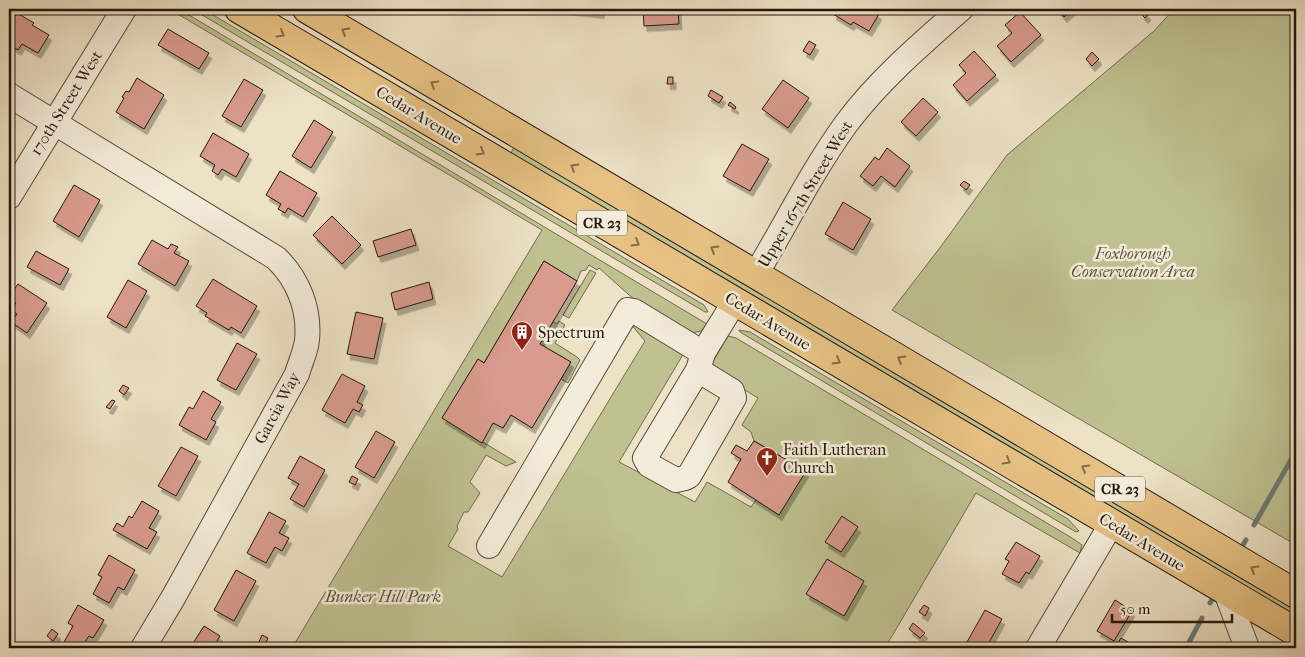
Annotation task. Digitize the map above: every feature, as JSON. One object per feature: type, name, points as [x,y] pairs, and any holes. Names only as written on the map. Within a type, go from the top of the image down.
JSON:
[{"type":"main road","name":"Cedar Avenue","points":[[239,9],[1296,632]]},
{"type":"main road","name":"Cedar Avenue","points":[[307,9],[1296,594]]},
{"type":"street","name":"170th Street West","points":[[9,198],[124,9]]},
{"type":"street","name":"Upper 167th Street West","points":[[756,274],[822,160],[847,123],[870,95],[952,12]]},
{"type":"street","name":"Garcia Way","points":[[9,95],[276,258],[288,269],[298,285],[305,308],[307,340],[297,374],[173,598],[143,648]]},
{"type":"street","points":[[489,546],[628,310],[634,312],[700,362],[735,301]]},
{"type":"street","points":[[1038,648],[1112,523]]},
{"type":"street","points":[[1226,592],[1248,648]]},
{"type":"green space","points":[[192,9],[203,9],[704,305],[708,312],[705,312]]},
{"type":"green space","name":"Foxborough Conservation Area","points":[[1174,9],[1296,9],[1296,545],[892,310],[1007,155],[1154,31]]},
{"type":"green space","name":"Bunker Hill Park","points":[[177,10],[189,15],[707,324],[701,331],[691,333],[638,303],[599,268],[597,270],[589,265],[586,270],[581,271],[577,281],[544,261],[484,363],[478,359],[443,418],[516,462],[506,466],[486,455],[470,482],[480,493],[468,512],[464,512],[457,526],[458,529],[448,546],[502,577],[645,341],[629,322],[684,353],[619,462],[695,502],[707,482],[751,507],[756,500],[806,471],[754,441],[751,432],[742,425],[758,398],[709,368],[728,336],[736,338],[1072,538],[1082,545],[1080,553],[976,493],[885,648],[292,648],[542,230],[176,13]]},
{"type":"green space","points":[[515,145],[1296,606],[1296,619],[510,155]]},
{"type":"green space","points":[[590,270],[596,273],[569,318],[563,315]]},
{"type":"green space","points":[[553,321],[557,324],[559,321],[565,325],[555,343],[580,360],[568,383],[561,379],[570,362],[540,344]]},
{"type":"green space","points":[[739,330],[750,332],[1068,519],[1079,531],[1076,532]]},
{"type":"building","points":[[566,9],[602,9],[601,13]]},
{"type":"building","points":[[643,9],[678,9],[679,24],[644,26]]},
{"type":"building","points":[[837,9],[870,9],[879,14],[869,31],[853,22],[851,25],[833,14]]},
{"type":"building","points":[[1057,9],[1073,9],[1064,17]]},
{"type":"building","points":[[1144,10],[1148,15],[1145,18],[1141,14]]},
{"type":"building","points":[[1020,12],[1041,35],[1011,62],[997,46],[1012,33],[1005,25]]},
{"type":"building","points":[[17,13],[49,35],[38,53],[22,44],[18,50],[9,44],[9,25]]},
{"type":"building","points":[[168,29],[209,53],[199,69],[158,45]]},
{"type":"building","points":[[809,41],[816,45],[810,55],[803,51]]},
{"type":"building","points":[[974,51],[996,75],[967,101],[953,85],[966,73],[959,65]]},
{"type":"building","points":[[1092,52],[1099,59],[1092,66],[1086,59]]},
{"type":"building","points":[[668,77],[673,77],[673,84],[667,84]]},
{"type":"building","points":[[137,78],[164,95],[144,129],[116,112],[124,98],[122,97],[126,91],[129,92]]},
{"type":"building","points":[[244,79],[263,90],[241,127],[222,116]]},
{"type":"building","points":[[783,80],[809,98],[788,128],[762,109]]},
{"type":"building","points":[[711,90],[723,97],[719,103],[708,96]]},
{"type":"building","points":[[923,98],[938,112],[916,136],[901,122]]},
{"type":"building","points":[[730,102],[736,107],[735,109],[728,105]]},
{"type":"building","points":[[314,120],[333,132],[311,168],[292,156]]},
{"type":"building","points":[[213,133],[249,154],[236,177],[222,169],[218,175],[212,171],[215,165],[200,156]]},
{"type":"building","points":[[742,144],[769,159],[750,191],[723,176]]},
{"type":"building","points":[[887,148],[910,166],[895,187],[881,176],[873,186],[860,176],[875,157],[879,160]]},
{"type":"building","points":[[280,171],[317,193],[303,217],[288,208],[285,213],[278,209],[281,204],[266,195]]},
{"type":"building","points":[[964,181],[970,185],[966,190],[960,185]]},
{"type":"building","points":[[74,185],[100,200],[79,237],[53,221]]},
{"type":"building","points":[[843,202],[871,219],[853,250],[825,234]]},
{"type":"building","points":[[332,216],[361,245],[342,264],[313,235]]},
{"type":"building","points":[[411,229],[416,245],[378,257],[373,241]]},
{"type":"building","points":[[152,240],[168,249],[171,244],[178,247],[174,253],[189,261],[175,286],[138,264]]},
{"type":"building","points":[[36,251],[69,269],[60,285],[27,267]]},
{"type":"building","name":"Spectrum","points":[[544,261],[577,281],[540,344],[571,362],[532,428],[511,415],[503,428],[493,423],[482,443],[442,418],[478,359],[484,363]]},
{"type":"building","points":[[213,279],[257,306],[241,333],[231,327],[229,330],[205,316],[207,313],[196,306]]},
{"type":"building","points":[[128,280],[147,291],[126,328],[107,317]]},
{"type":"building","points":[[429,282],[433,299],[395,310],[391,293]]},
{"type":"building","points":[[18,284],[47,303],[27,333],[11,322],[17,314],[11,310],[16,303],[9,297]]},
{"type":"building","points":[[356,312],[383,318],[374,359],[347,354]]},
{"type":"building","points":[[237,343],[257,354],[236,390],[217,380]]},
{"type":"building","points":[[342,374],[365,386],[357,402],[363,405],[359,412],[353,409],[345,423],[322,410]]},
{"type":"building","points":[[123,385],[129,388],[124,395],[119,391]]},
{"type":"building","points":[[203,391],[221,402],[211,419],[216,422],[206,440],[179,425],[189,407],[193,409]]},
{"type":"building","points":[[112,400],[115,401],[110,409],[106,407]]},
{"type":"building","points":[[376,431],[395,442],[374,478],[355,467]]},
{"type":"building","name":"Faith Lutheran Church","points":[[754,441],[806,471],[779,515],[728,482],[741,459],[731,453],[736,445],[747,451]]},
{"type":"building","points":[[181,447],[198,456],[176,496],[158,486]]},
{"type":"building","points":[[300,456],[325,470],[304,507],[290,499],[299,484],[288,478]]},
{"type":"building","points":[[352,476],[358,479],[355,485],[349,482]]},
{"type":"building","points":[[142,501],[159,511],[149,528],[157,532],[147,549],[113,530],[117,523],[123,527],[129,516],[132,518]]},
{"type":"building","points":[[269,512],[286,521],[279,533],[289,538],[282,551],[275,547],[266,563],[247,553]]},
{"type":"building","points":[[842,516],[858,527],[841,552],[825,542]]},
{"type":"building","points":[[1016,542],[1040,556],[1029,574],[1026,572],[1019,583],[1002,574],[1009,561],[1005,559]]},
{"type":"building","points":[[109,555],[135,570],[124,590],[118,587],[109,603],[93,594],[102,577],[98,575]]},
{"type":"building","points":[[827,559],[864,581],[844,616],[806,594]]},
{"type":"building","points":[[236,570],[256,581],[234,621],[214,610]]},
{"type":"building","points":[[1115,600],[1132,611],[1114,641],[1097,631]]},
{"type":"building","points":[[78,605],[104,620],[93,638],[89,636],[81,648],[70,648],[63,644],[73,626],[68,623]]},
{"type":"building","points":[[924,605],[929,608],[925,616],[919,612]]},
{"type":"building","points":[[985,610],[1002,619],[986,648],[977,648],[967,642]]},
{"type":"building","points":[[913,623],[925,633],[920,638],[909,629]]},
{"type":"building","points":[[204,626],[220,636],[213,648],[190,648]]},
{"type":"building","points":[[52,629],[58,634],[53,641],[47,636]]},
{"type":"building","points":[[262,635],[268,638],[264,647],[258,644]]},
{"type":"building","points":[[1121,638],[1138,648],[1115,648]]},
{"type":"waterway","points":[[1254,525],[1296,451]]},
{"type":"waterway","points":[[1241,548],[1246,540]]},
{"type":"waterway","points":[[1210,603],[1214,596]]},
{"type":"waterway","points":[[1186,648],[1202,618]]},
{"type":"place","name":"Spectrum","points":[[522,351]]},
{"type":"place","name":"Faith Lutheran Church","points":[[767,477]]}]
